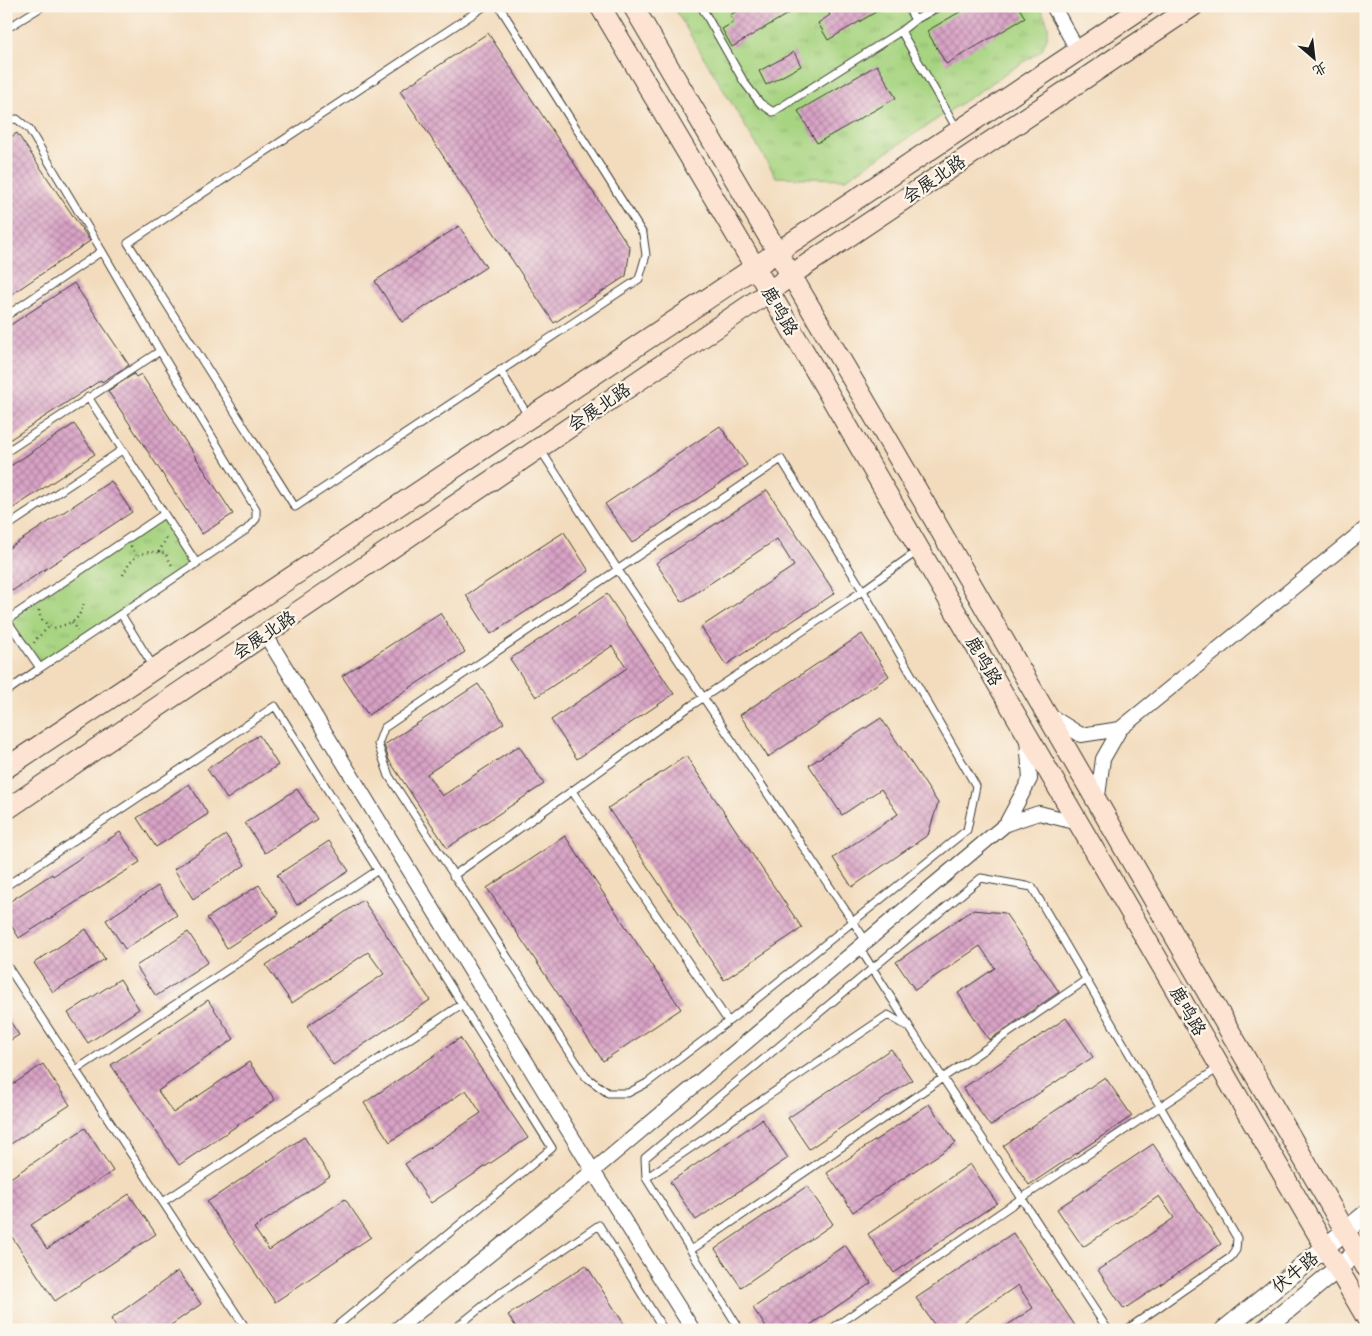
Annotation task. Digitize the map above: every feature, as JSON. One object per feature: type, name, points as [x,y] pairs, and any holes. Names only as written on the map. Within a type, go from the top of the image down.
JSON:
[{"type":"main road","name":"鹿鸣路","points":[[600,6],[754,266],[1366,1318]]},
{"type":"main road","name":"鹿鸣路","points":[[633,6],[1046,713],[1345,1231],[1363,1255]]},
{"type":"main road","name":"会展北路","points":[[6,768],[1145,6]]},
{"type":"main road","name":"会展北路","points":[[6,810],[769,292],[791,275],[1193,6]]},
{"type":"street","points":[[1053,6],[1078,51]]},
{"type":"street","points":[[1097,802],[1103,759],[1120,729],[1366,528]]},
{"type":"street","points":[[265,634],[593,1171],[693,1330]]},
{"type":"street","points":[[1046,713],[1081,735],[1120,729]]},
{"type":"street","points":[[1006,824],[1030,779],[1027,736]]},
{"type":"street","points":[[396,1330],[593,1171],[1006,824],[1039,813],[1078,823]]},
{"type":"street","name":"伏牛路","points":[[1224,1330],[1366,1214]]},
{"type":"street","name":"伏牛路","points":[[1263,1330],[1337,1269],[1363,1255]]},
{"type":"lane","points":[[6,29],[43,6]]},
{"type":"lane","points":[[485,6],[128,243],[295,507],[638,279],[646,255],[642,234],[499,6]]},
{"type":"lane","points":[[702,6],[744,82],[760,103],[773,112],[901,31],[915,20],[940,6]]},
{"type":"lane","points":[[907,6],[915,20]]},
{"type":"lane","points":[[901,31],[959,131]]},
{"type":"lane","points":[[6,120],[17,119],[29,129],[256,509],[256,519],[246,530],[6,692]]},
{"type":"lane","points":[[6,316],[102,251]]},
{"type":"lane","points":[[6,452],[160,351]]},
{"type":"lane","points":[[500,370],[530,417]]},
{"type":"lane","points":[[88,397],[197,564]]},
{"type":"lane","points":[[539,448],[618,570],[854,920],[871,969],[1108,1330]]},
{"type":"lane","points":[[6,527],[122,450]]},
{"type":"lane","points":[[781,459],[863,591],[976,786],[967,830],[728,1021],[647,1083],[628,1093],[608,1093],[586,1078],[389,776],[378,744],[384,728],[781,459]]},
{"type":"lane","points":[[40,668],[7,619],[164,514]]},
{"type":"lane","points":[[453,876],[704,697],[863,591],[919,550]]},
{"type":"lane","points":[[122,614],[155,669]]},
{"type":"lane","points":[[6,886],[275,706],[552,1148],[332,1330]]},
{"type":"lane","points":[[572,791],[728,1021]]},
{"type":"lane","points":[[76,1070],[378,870]]},
{"type":"lane","points":[[740,1330],[646,1178],[645,1158],[981,878],[1032,887],[1237,1238],[1236,1250],[1231,1257],[1126,1330]]},
{"type":"lane","points":[[6,964],[247,1330]]},
{"type":"lane","points":[[691,1250],[1086,980]]},
{"type":"lane","points":[[163,1202],[462,1004]]},
{"type":"lane","points":[[646,1178],[888,1015],[910,1028]]},
{"type":"lane","points":[[830,1330],[1022,1198],[1220,1067]]},
{"type":"lane","points":[[453,1330],[493,1298],[599,1225],[664,1330]]},
{"type":"path","points":[[159,552],[173,528]]},
{"type":"path","points":[[122,575],[128,563],[136,556],[150,551],[165,552],[173,564],[174,578]]},
{"type":"path","points":[[43,596],[39,605],[40,617],[44,624],[55,628],[72,622],[80,616],[85,600]]},
{"type":"path","points":[[30,654],[36,639],[50,626]]},
{"type":"green space","points":[[673,6],[1039,6],[1047,23],[1048,32],[1042,50],[846,179],[776,177]]},
{"type":"green space","points":[[164,514],[197,564],[40,668],[7,620]]},
{"type":"building","points":[[746,6],[801,6],[732,47],[722,29],[734,22],[730,15]]},
{"type":"building","points":[[825,6],[886,6],[828,40],[818,23],[830,15]]},
{"type":"building","points":[[970,6],[1018,6],[1025,18],[946,64],[927,31]]},
{"type":"building","points":[[488,33],[630,248],[626,276],[554,323],[400,91]]},
{"type":"building","points":[[794,52],[801,66],[766,85],[759,71]]},
{"type":"building","points":[[877,65],[896,98],[817,143],[798,111]]},
{"type":"building","points":[[17,133],[90,241],[6,298],[6,140]]},
{"type":"building","points":[[459,226],[486,267],[402,322],[375,281]]},
{"type":"building","points":[[74,283],[129,365],[102,382],[101,380],[6,442],[6,328]]},
{"type":"building","points":[[134,374],[136,377],[141,374],[233,514],[202,534],[108,391]]},
{"type":"building","points":[[74,424],[95,454],[6,513],[6,469]]},
{"type":"building","points":[[720,426],[747,465],[632,543],[605,504]]},
{"type":"building","points":[[111,481],[132,512],[12,591],[6,582],[6,550]]},
{"type":"building","points":[[767,490],[835,593],[726,665],[701,627],[794,566],[777,539],[682,602],[656,563]]},
{"type":"building","points":[[564,532],[589,571],[491,634],[466,595]]},
{"type":"building","points":[[607,594],[674,694],[577,759],[551,720],[627,668],[612,646],[536,697],[510,659]]},
{"type":"building","points":[[440,613],[465,652],[368,715],[342,676]]},
{"type":"building","points":[[862,634],[889,676],[768,757],[740,715]]},
{"type":"building","points":[[478,684],[504,723],[427,774],[442,796],[519,746],[544,784],[447,848],[389,760],[384,745]]},
{"type":"building","points":[[881,718],[938,803],[928,835],[852,887],[833,858],[898,814],[881,789],[842,815],[809,765]]},
{"type":"building","points":[[259,735],[278,765],[227,799],[207,769]]},
{"type":"building","points":[[686,756],[802,928],[724,980],[608,808]]},
{"type":"building","points":[[189,784],[208,814],[156,847],[137,818]]},
{"type":"building","points":[[297,789],[317,819],[265,853],[245,823]]},
{"type":"building","points":[[120,832],[140,862],[19,938],[6,917],[6,904]]},
{"type":"building","points":[[226,835],[245,865],[193,899],[174,869]]},
{"type":"building","points":[[565,836],[681,1009],[603,1061],[487,888]]},
{"type":"building","points":[[329,841],[349,871],[297,905],[277,875]]},
{"type":"building","points":[[259,885],[279,914],[227,948],[207,918]]},
{"type":"building","points":[[158,886],[177,915],[125,949],[106,920]]},
{"type":"building","points":[[363,900],[430,1000],[333,1065],[307,1026],[384,974],[368,952],[292,1003],[266,965]]},
{"type":"building","points":[[972,910],[1005,913],[1059,992],[989,1040],[958,993],[995,968],[980,946],[915,990],[896,962]]},
{"type":"building","points":[[86,929],[105,959],[53,992],[34,963]]},
{"type":"building","points":[[188,932],[208,962],[156,996],[136,966]]},
{"type":"building","points":[[120,979],[139,1009],[88,1043],[68,1013]]},
{"type":"building","points":[[208,1000],[234,1039],[158,1091],[173,1113],[249,1062],[275,1100],[179,1165],[111,1065]]},
{"type":"building","points":[[6,1015],[19,1035],[6,1043]]},
{"type":"building","points":[[1066,1018],[1093,1057],[990,1126],[963,1088]]},
{"type":"building","points":[[460,1038],[528,1138],[431,1203],[405,1164],[481,1113],[466,1090],[390,1142],[364,1103]]},
{"type":"building","points":[[891,1049],[912,1080],[809,1149],[788,1118]]},
{"type":"building","points":[[43,1064],[70,1105],[6,1147],[6,1089]]},
{"type":"building","points":[[1105,1077],[1132,1116],[1029,1185],[1003,1146]]},
{"type":"building","points":[[929,1104],[956,1143],[853,1212],[827,1173]]},
{"type":"building","points":[[762,1119],[788,1158],[696,1220],[670,1182]]},
{"type":"building","points":[[85,1128],[113,1171],[31,1225],[47,1249],[129,1194],[156,1234],[55,1301],[6,1228],[6,1181]]},
{"type":"building","points":[[304,1137],[330,1176],[254,1228],[269,1250],[345,1199],[371,1237],[275,1302],[207,1202]]},
{"type":"building","points":[[1153,1144],[1221,1244],[1124,1309],[1098,1270],[1174,1218],[1159,1196],[1083,1247],[1057,1209]]},
{"type":"building","points":[[970,1164],[997,1203],[894,1273],[868,1234]]},
{"type":"building","points":[[807,1186],[833,1224],[741,1287],[715,1249]]},
{"type":"building","points":[[1013,1233],[1078,1330],[1000,1330],[1033,1308],[1018,1285],[952,1330],[938,1330],[916,1298]]},
{"type":"building","points":[[845,1245],[871,1283],[803,1330],[768,1330],[753,1308]]},
{"type":"building","points":[[586,1265],[628,1330],[518,1330],[508,1315]]},
{"type":"building","points":[[178,1271],[201,1304],[164,1330],[118,1330],[111,1319]]}]
